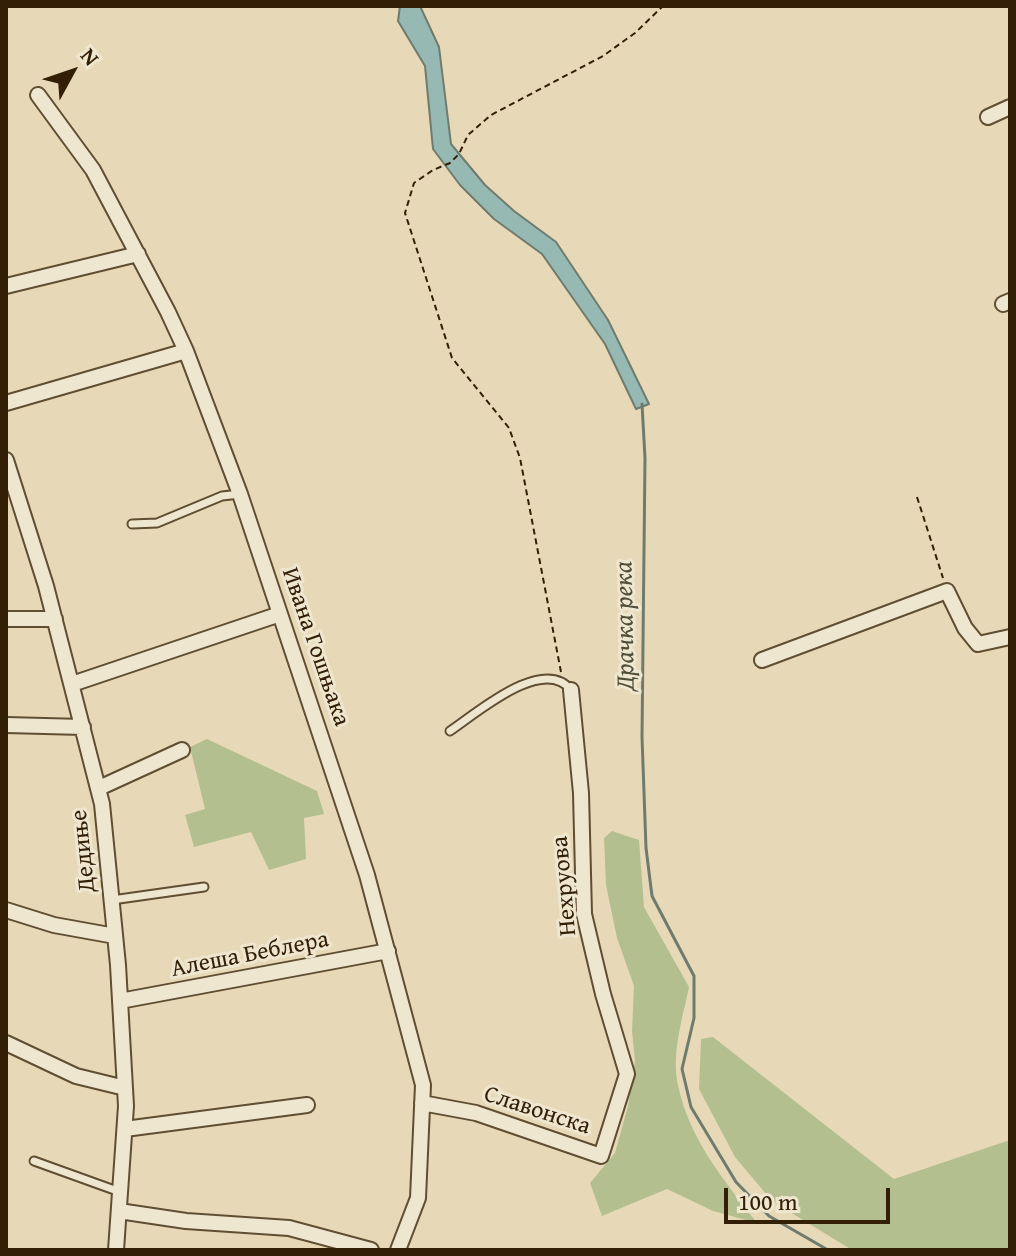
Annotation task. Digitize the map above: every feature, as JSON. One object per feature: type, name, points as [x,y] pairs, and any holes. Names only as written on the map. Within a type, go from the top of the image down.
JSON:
[{"type":"street","name":"Ивана Гошњака","points":[[38,95],[93,170],[186,351],[240,494],[367,875],[423,1085],[418,1198],[398,1250]]},
{"type":"street","points":[[988,117],[1010,107]]},
{"type":"street","points":[[6,286],[138,254]]},
{"type":"street","points":[[6,403],[186,351]]},
{"type":"street","name":"Дедиње","points":[[6,460],[55,619],[99,788],[112,900],[125,1088],[116,1250]]},
{"type":"street","points":[[6,515],[24,515]]},
{"type":"street","points":[[762,660],[947,591],[965,628],[978,644],[1010,637]]},
{"type":"street","points":[[72,684],[280,614]]},
{"type":"street","points":[[6,619],[55,619]]},
{"type":"street","name":"Нехруова","points":[[567,686],[581,793],[584,914],[603,994],[627,1074]]},
{"type":"street","points":[[6,725],[83,727]]},
{"type":"street","points":[[99,788],[182,750]]},
{"type":"street","points":[[6,910],[54,925],[115,936]]},
{"type":"street","name":"Алеша Беблера","points":[[120,1001],[388,951]]},
{"type":"street","points":[[6,1043],[76,1076],[125,1088]]},
{"type":"street","name":"Славонска","points":[[422,1103],[476,1113],[601,1156],[627,1074]]},
{"type":"street","points":[[125,1129],[307,1105]]},
{"type":"street","points":[[119,1211],[186,1221],[289,1228],[371,1250]]},
{"type":"lane","points":[[132,524],[157,523],[222,496],[240,494]]},
{"type":"lane","points":[[450,731],[523,684],[544,678],[567,686]]},
{"type":"lane","points":[[112,900],[204,887]]},
{"type":"lane","points":[[34,1161],[120,1192]]},
{"type":"path","points":[[567,686],[520,458],[509,428],[452,358],[405,213],[414,183],[455,159],[463,141],[491,115],[603,56],[663,6]]},
{"type":"path","points":[[917,497],[947,591]]},
{"type":"green space","points":[[207,739],[317,791],[324,814],[304,818],[306,859],[269,870],[251,832],[194,847],[185,815],[205,809],[190,747]]},
{"type":"green space","points":[[612,831],[639,840],[644,907],[689,987],[676,1060],[683,1105],[709,1158],[757,1223],[713,1211],[667,1189],[602,1216],[590,1183],[615,1153],[628,1106],[635,1061],[632,1031],[634,986],[617,938],[606,885],[604,838]]},
{"type":"green space","points":[[713,1037],[894,1179],[1010,1140],[1010,1250],[852,1250],[772,1201],[735,1157],[699,1089],[701,1039]]},
{"type":"water","points":[[400,6],[420,6],[439,47],[451,144],[485,185],[556,242],[608,320],[649,404],[636,409],[605,344],[542,254],[494,219],[460,185],[433,149],[425,66],[398,21]]},
{"type":"waterway","name":"Драчка река","points":[[642,404],[645,458],[642,737],[646,848],[652,896],[694,976],[694,1018],[682,1069],[691,1107],[736,1182],[769,1216],[828,1250]]}]
